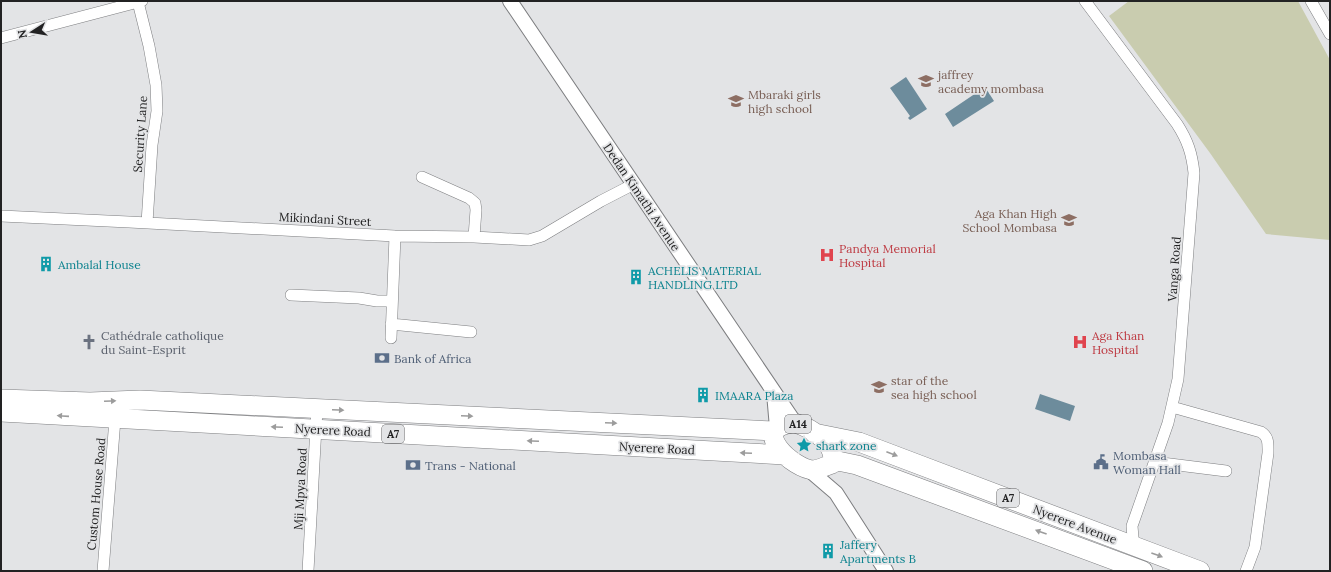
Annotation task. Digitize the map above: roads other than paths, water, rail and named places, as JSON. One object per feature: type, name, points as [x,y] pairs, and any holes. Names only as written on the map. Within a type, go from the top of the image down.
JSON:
[{"type":"highway","name":"Nyerere Road","points":[[1,399],[89,410],[115,419],[785,455]]},
{"type":"highway","name":"Nyerere Road","points":[[1,412],[89,410],[140,400],[561,421],[782,427]]},
{"type":"highway","points":[[137,420],[140,400]]},
{"type":"highway","points":[[559,443],[561,421]]},
{"type":"highway","points":[[585,444],[587,422]]},
{"type":"highway","name":"A14","points":[[808,469],[785,455],[775,444],[774,435],[782,427],[806,427],[822,438],[831,448],[833,455],[832,462]]},
{"type":"highway","name":"Nyerere Avenue","points":[[814,433],[860,442],[1200,571]]},
{"type":"highway","points":[[808,469],[818,469],[832,462]]},
{"type":"highway","name":"Nyerere Avenue","points":[[832,462],[857,465],[1137,568]]},
{"type":"highway","points":[[952,500],[958,479]]},
{"type":"highway","points":[[1067,542],[1074,523]]},
{"type":"street","name":"Dedan Kimathi Avenue","points":[[510,1],[774,393],[782,427]]},
{"type":"street","name":"Vanga Road","points":[[1085,1],[1177,124],[1186,139],[1192,156],[1194,174],[1178,379],[1172,408],[1132,526],[1137,568]]},
{"type":"street","points":[[1311,1],[1330,34]]},
{"type":"street","points":[[1,38],[140,2]]},
{"type":"street","name":"Security Lane","points":[[140,2],[156,85],[157,111],[152,145],[147,223]]},
{"type":"street","points":[[422,177],[469,198],[475,203],[476,210],[474,236]]},
{"type":"street","name":"Mikindani Street","points":[[1,216],[395,236],[474,236],[529,240],[542,236],[601,201],[634,184]]},
{"type":"street","points":[[391,338],[395,236]]},
{"type":"street","points":[[291,295],[359,298],[377,302],[392,301]]},
{"type":"street","points":[[391,324],[471,332]]},
{"type":"street","points":[[1172,408],[1261,432],[1266,435],[1268,441],[1268,453],[1255,547],[1246,571]]},
{"type":"street","name":"Mji Mpya Road","points":[[308,571],[317,409]]},
{"type":"street","name":"Custom House Road","points":[[103,571],[115,419]]},
{"type":"street","points":[[832,462],[836,493]]},
{"type":"street","points":[[1154,462],[1226,471]]},
{"type":"street","points":[[808,469],[836,493],[886,571]]},
{"type":"street","points":[[1107,556],[1114,538],[1122,536],[1132,526]]},
{"type":"water","points":[[906,77],[927,109],[910,120],[908,118],[910,116],[890,88]]},
{"type":"water","points":[[985,87],[994,101],[953,127],[945,114]]},
{"type":"water","points":[[1040,394],[1075,406],[1070,421],[1035,409]]},
{"type":"place","name":"jaffrey academy mombasa","points":[[926,81]]},
{"type":"place","name":"Mbaraki girls high school","points":[[736,101]]},
{"type":"place","name":"Aga Khan High School Mombasa","points":[[1069,220]]},
{"type":"place","name":"Pandya Memorial Hospital","points":[[827,255]]},
{"type":"place","name":"Ambalal House","points":[[46,264]]},
{"type":"place","name":"ACHELIS MATERIAL HANDLING LTD","points":[[636,277]]},
{"type":"place","name":"Cathédrale catholique du Saint-Esprit","points":[[89,342]]},
{"type":"place","name":"Aga Khan Hospital","points":[[1080,342]]},
{"type":"place","name":"Bank of Africa","points":[[382,358]]},
{"type":"place","name":"star of the sea high school","points":[[879,387]]},
{"type":"place","name":"IMAARA Plaza","points":[[703,395]]},
{"type":"place","name":"shark zone","points":[[804,445]]},
{"type":"place","name":"Mombasa Woman Hall","points":[[1101,462]]},
{"type":"place","name":"Trans - National","points":[[413,465]]},
{"type":"place","name":"Jaffery Apartments B","points":[[828,551]]}]
